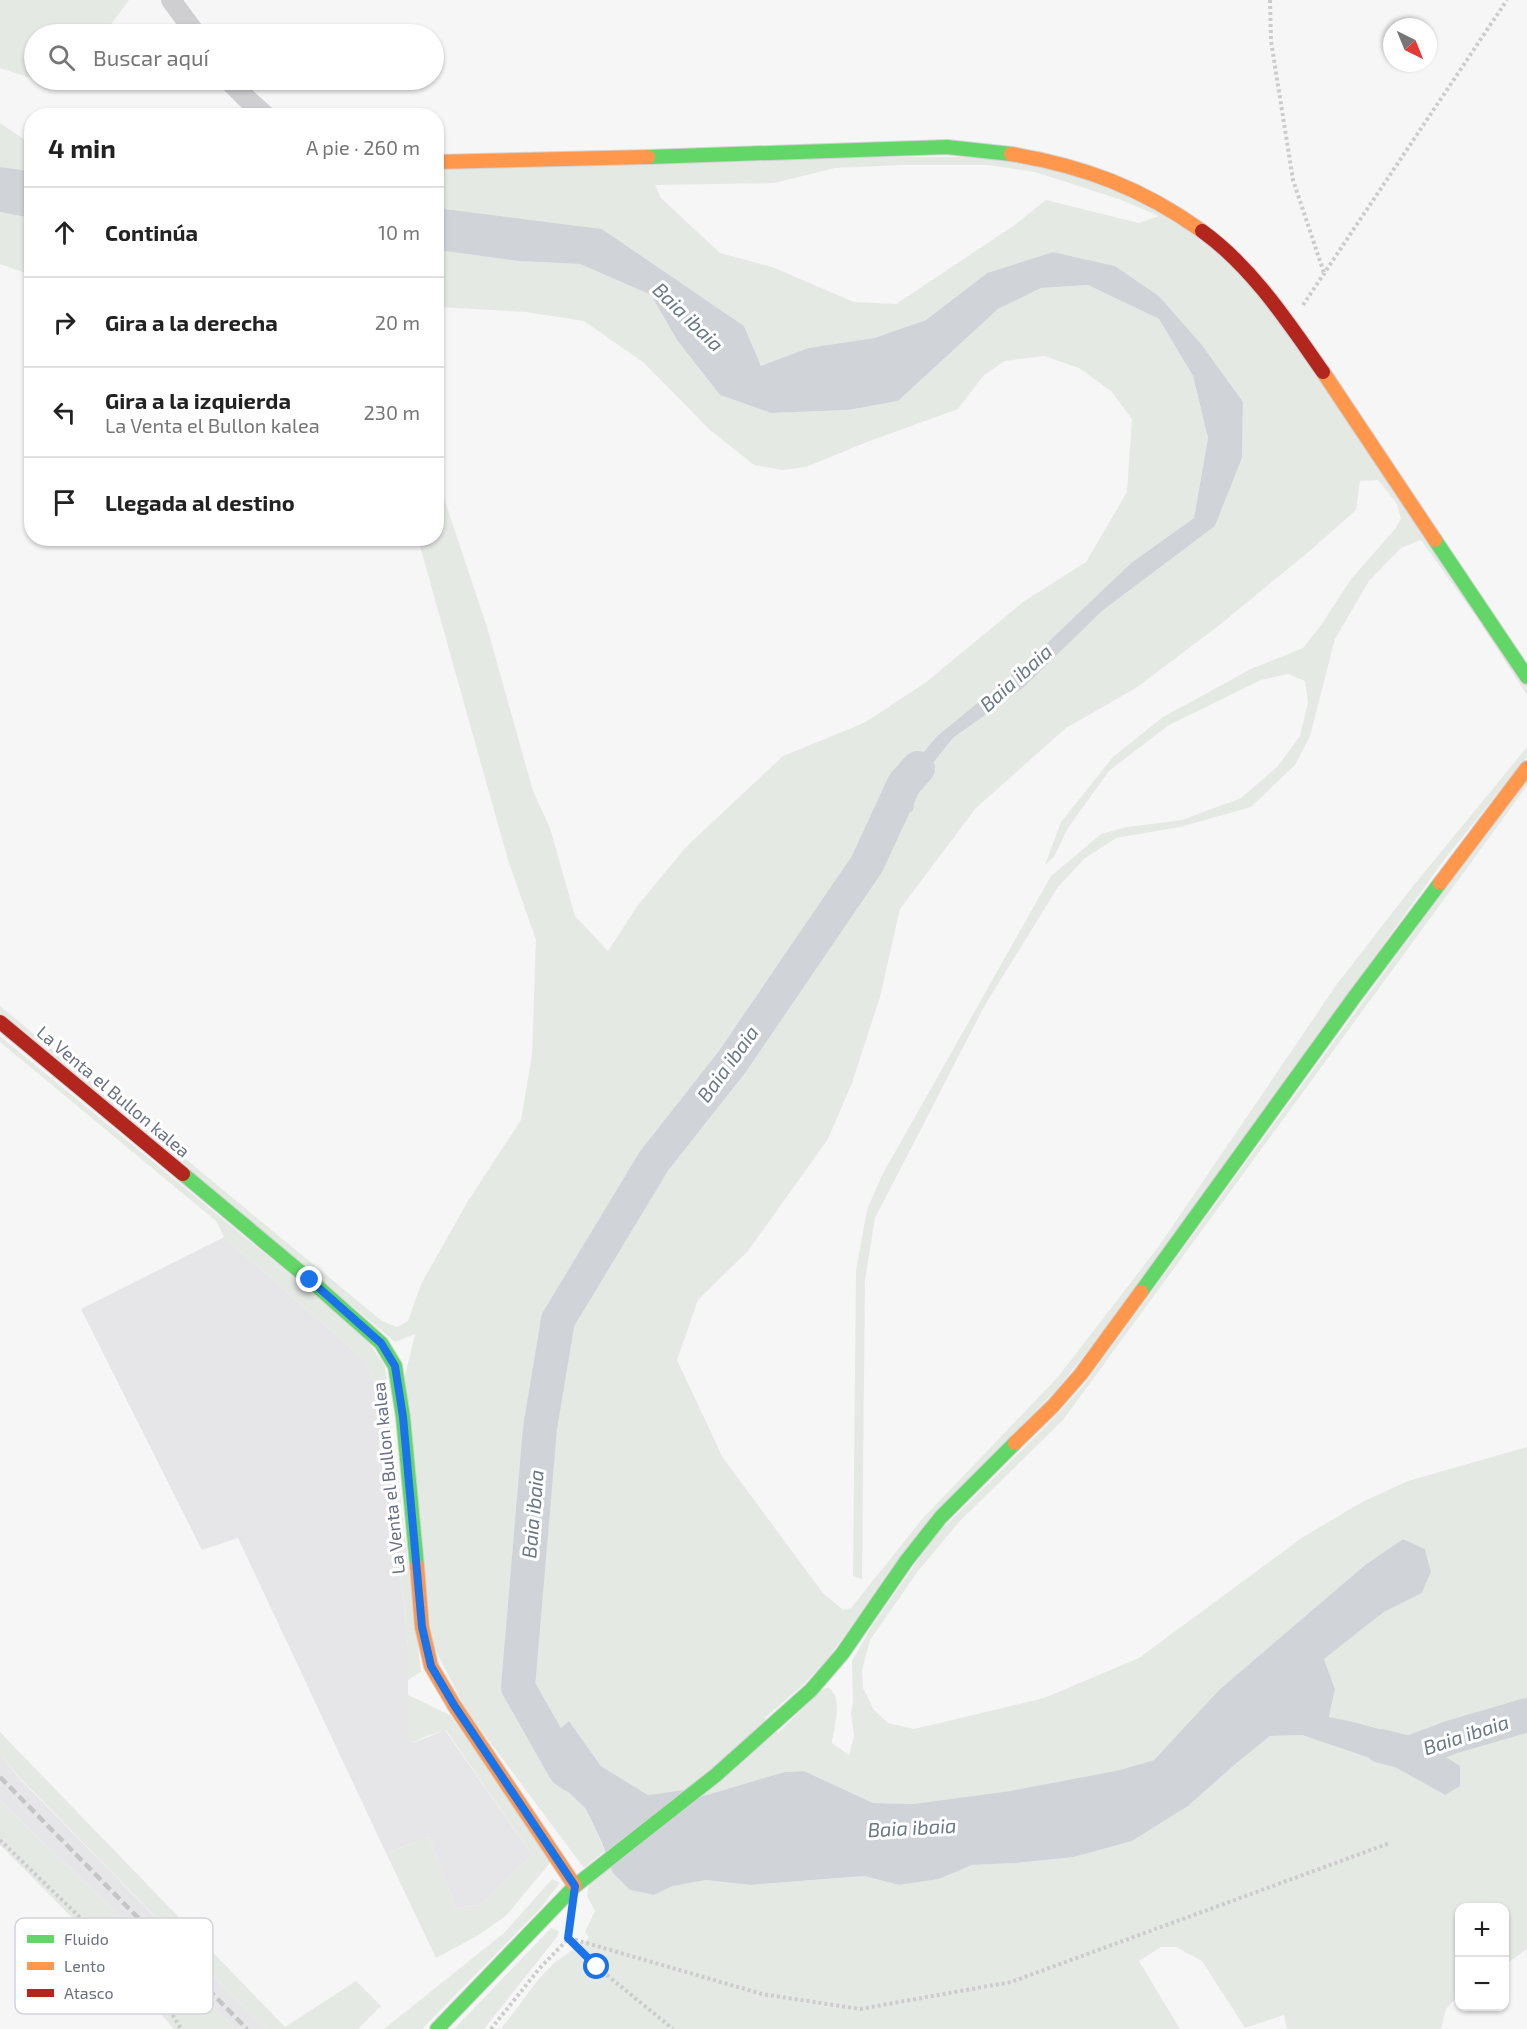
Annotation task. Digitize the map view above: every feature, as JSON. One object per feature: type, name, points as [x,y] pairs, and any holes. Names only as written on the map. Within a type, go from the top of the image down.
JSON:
[{"type":"street","points":[[171,0],[189,24]]},
{"type":"street","points":[[237,90],[257,108]]},
{"type":"street","points":[[444,162],[947,147],[1024,155],[1094,174],[1127,186],[1166,207],[1219,244],[1241,266],[1289,325],[1353,416],[1527,677]]},
{"type":"street","points":[[437,2029],[575,1886],[716,1775],[812,1690],[842,1654],[941,1517],[1053,1406],[1081,1374],[1353,999],[1527,768]]},
{"type":"street","name":"La Venta el Bullon kalea","points":[[0,1022],[310,1280],[381,1343],[395,1366],[397,1376],[403,1417],[422,1627],[431,1666],[460,1714],[575,1886]]},
{"type":"path","points":[[1270,0],[1271,41],[1293,180],[1324,273]]},
{"type":"path","points":[[1289,325],[1507,0]]},
{"type":"path","points":[[0,1840],[81,1918]]},
{"type":"path","points":[[568,1938],[762,1994],[860,2009],[1011,1982],[1390,1843]]},
{"type":"path","points":[[491,2029],[539,1969],[568,1938],[571,1917]]},
{"type":"path","points":[[568,1938],[597,1967],[673,2029]]},
{"type":"path","points":[[172,2014],[181,2029]]},
{"type":"shaded area","points":[[0,0],[129,0],[111,24],[24,24],[24,76],[0,68]]},
{"type":"shaded area","points":[[0,123],[24,139],[24,170],[0,167]]},
{"type":"shaded area","points":[[835,157],[967,157],[1022,161],[1083,176],[1168,213],[1208,241],[1256,288],[1527,683],[1527,695],[1477,618],[1421,540],[1401,548],[1369,581],[1335,639],[1310,736],[1295,765],[1251,807],[1180,827],[1116,838],[1084,859],[1058,887],[985,1005],[875,1218],[865,1280],[862,1579],[853,1576],[856,1270],[867,1210],[881,1177],[1051,876],[1101,834],[1127,827],[1182,820],[1241,798],[1277,767],[1300,736],[1308,702],[1305,681],[1288,674],[1261,680],[1169,725],[1109,771],[1068,828],[1054,857],[1045,865],[1061,822],[1113,757],[1163,717],[1251,669],[1303,648],[1352,578],[1401,519],[1397,504],[1378,480],[1360,481],[1356,510],[1222,623],[1136,688],[1066,728],[976,808],[900,909],[880,997],[852,1083],[828,1139],[748,1251],[698,1300],[677,1360],[723,1458],[823,1593],[843,1610],[851,1608],[923,1518],[1057,1378],[1159,1246],[1337,984],[1413,886],[1527,747],[1527,757],[1444,860],[1131,1297],[1058,1388],[919,1533],[829,1657],[803,1685],[765,1718],[778,1733],[820,1691],[828,1687],[836,1698],[837,1705],[832,1743],[849,1755],[854,1736],[851,1713],[853,1703],[852,1661],[872,1626],[934,1537],[1083,1386],[1461,867],[1527,780],[1527,786],[1063,1420],[959,1522],[918,1571],[870,1640],[862,1670],[863,1688],[874,1710],[888,1723],[914,1729],[1044,1698],[1139,1658],[1303,1537],[1362,1502],[1408,1481],[1527,1447],[1527,1949],[1509,1962],[1509,1903],[1455,1903],[1455,1999],[1446,2009],[1441,2029],[1287,2029],[1284,2015],[1245,2028],[1202,1961],[1176,1947],[1161,1947],[1139,1961],[1180,2029],[501,2029],[537,1981],[554,1963],[589,1938],[585,1932],[595,1911],[587,1896],[589,1884],[611,1867],[630,1890],[654,1895],[673,1886],[706,1880],[750,1885],[864,1876],[899,1885],[939,1879],[972,1865],[1074,1857],[1132,1841],[1188,1806],[1270,1736],[1302,1735],[1393,1766],[1445,1795],[1460,1785],[1460,1766],[1445,1756],[1398,1734],[1329,1718],[1335,1689],[1324,1659],[1384,1612],[1422,1593],[1431,1572],[1425,1549],[1403,1539],[1365,1565],[1219,1690],[1154,1760],[1120,1770],[1010,1791],[913,1804],[873,1803],[804,1771],[784,1772],[700,1797],[683,1790],[648,1795],[601,1766],[569,1721],[536,1749],[552,1776],[586,1809],[605,1851],[584,1868],[466,1710],[432,1643],[405,1376],[415,1334],[395,1342],[0,1013],[0,1006],[382,1321],[397,1327],[408,1321],[421,1284],[468,1201],[521,1120],[532,1055],[536,940],[508,860],[420,546],[444,546],[444,498],[487,627],[533,791],[550,828],[575,916],[608,951],[638,905],[686,847],[783,756],[864,723],[925,683],[1023,602],[1086,562],[1127,492],[1132,419],[1111,391],[1079,368],[1044,356],[1005,361],[984,375],[958,409],[806,467],[783,470],[754,465],[710,430],[644,363],[584,321],[526,312],[444,307],[444,251],[518,261],[580,264],[651,295],[677,340],[720,395],[771,413],[848,410],[898,401],[998,309],[1041,288],[1088,285],[1159,319],[1193,376],[1208,438],[1194,518],[1131,563],[1024,665],[937,736],[890,791],[897,817],[913,811],[917,783],[953,738],[1023,688],[1102,611],[1215,526],[1242,458],[1243,402],[1202,345],[1159,296],[1115,266],[1053,252],[987,273],[926,320],[874,338],[808,348],[761,366],[744,326],[602,229],[444,209],[444,169]],"holes":[[[988,165],[1035,172],[1119,199],[1159,216],[1139,223],[1046,200],[1016,224],[896,304],[854,302],[772,267],[720,253],[661,198],[655,185],[774,183],[835,168]]]},
{"type":"shaded area","points":[[0,212],[24,217],[24,273],[0,264]]},
{"type":"shaded area","points":[[0,1036],[363,1334],[385,1366],[421,1672],[408,1680],[408,1646],[381,1401],[366,1361],[224,1237],[216,1221],[0,1042]]},
{"type":"shaded area","points":[[224,1237],[366,1361],[381,1401],[408,1646],[408,1732],[413,1743],[445,1730],[532,1855],[480,1905],[456,1908],[429,1837],[386,1853],[238,1538],[202,1550],[81,1309]]},
{"type":"shaded area","points":[[408,1695],[450,1715],[554,1858],[506,1916],[477,1936],[436,1958],[386,1853],[429,1837],[456,1908],[480,1905],[532,1855],[446,1730],[412,1743],[408,1732]]},
{"type":"shaded area","points":[[0,1732],[180,1918],[157,1918],[19,1777],[0,1754]]},
{"type":"shaded area","points":[[0,1754],[19,1778],[156,1918],[122,1918],[0,1800]]},
{"type":"shaded area","points":[[0,1800],[122,1918],[72,1918],[0,1845]]},
{"type":"shaded area","points":[[552,1879],[560,1883],[540,1909],[422,2029],[384,2029],[504,1933]]},
{"type":"shaded area","points":[[551,1928],[559,1931],[557,1937],[484,2029],[454,2029]]},
{"type":"shaded area","points":[[213,1952],[285,2027],[356,1981],[381,2006],[358,2029],[265,2029],[213,1976]]},
{"type":"shaded area","points":[[213,1976],[265,2029],[236,2029],[213,2007]]},
{"type":"shaded area","points":[[213,2007],[236,2029],[174,2029],[161,2014],[213,2014]]},
{"type":"water","points":[[0,167],[24,170],[24,217],[0,212]]},
{"type":"water","points":[[444,209],[602,229],[744,326],[761,366],[808,348],[874,338],[926,320],[987,273],[1053,252],[1115,266],[1159,296],[1202,345],[1243,402],[1242,458],[1215,526],[1102,611],[1023,688],[953,738],[917,783],[913,811],[897,817],[890,792],[937,736],[1024,665],[1131,563],[1194,518],[1208,438],[1193,376],[1159,319],[1088,285],[1041,288],[998,309],[898,401],[848,410],[771,413],[720,395],[677,340],[651,295],[580,264],[518,261],[444,251]]},
{"type":"water","points":[[1403,1539],[1425,1549],[1431,1572],[1422,1593],[1384,1612],[1324,1659],[1335,1689],[1329,1717],[1398,1735],[1430,1748],[1460,1766],[1460,1786],[1445,1795],[1393,1766],[1302,1735],[1270,1736],[1188,1806],[1132,1841],[1074,1857],[972,1865],[939,1879],[899,1885],[864,1876],[750,1885],[706,1880],[673,1886],[654,1895],[630,1890],[613,1873],[586,1809],[552,1776],[536,1749],[569,1721],[601,1766],[648,1795],[683,1790],[700,1797],[784,1772],[804,1771],[873,1803],[913,1804],[1010,1791],[1120,1770],[1154,1760],[1219,1690],[1365,1565]]},
{"type":"waterway","name":"Baia ibaia","points":[[574,1776],[565,1770],[518,1687],[540,1428],[558,1320],[654,1161],[732,1062],[867,864],[904,784],[918,768]]},
{"type":"waterway","name":"Baia ibaia","points":[[1381,1746],[1409,1753],[1452,1737],[1527,1715]]},
{"type":"railway","points":[[0,1777],[138,1918]]},
{"type":"railway","points":[[213,1994],[247,2029]]},
{"type":"traffic: fast","points":[[648,157],[947,147],[1011,154]]},
{"type":"traffic: fast","points":[[1435,540],[1527,677]]},
{"type":"traffic: fast","points":[[1141,1292],[1440,883]]},
{"type":"traffic: fast","points":[[183,1174],[310,1280],[381,1343],[395,1366],[403,1417],[417,1566]]},
{"type":"traffic: fast","points":[[437,2029],[575,1886],[716,1775],[811,1690],[842,1654],[907,1560],[941,1517],[1015,1443]]},
{"type":"traffic: slow","points":[[1011,154],[1063,165],[1111,181],[1157,203],[1202,231]]},
{"type":"traffic: slow","points":[[444,162],[648,157]]},
{"type":"traffic: slow","points":[[1323,372],[1435,540]]},
{"type":"traffic: slow","points":[[1440,883],[1527,768]]},
{"type":"traffic: slow","points":[[1015,1443],[1053,1406],[1081,1374],[1141,1292]]},
{"type":"traffic: slow","points":[[417,1566],[422,1627],[431,1666],[454,1705],[575,1886]]},
{"type":"traffic: jam","points":[[1202,231],[1220,245],[1253,278],[1283,315],[1323,372]]},
{"type":"traffic: jam","points":[[0,1022],[183,1174]]},
{"type":"route","points":[[310,1280],[381,1343],[395,1366],[403,1417],[422,1627],[431,1666],[514,1797],[575,1886],[568,1938],[597,1967]]}]
